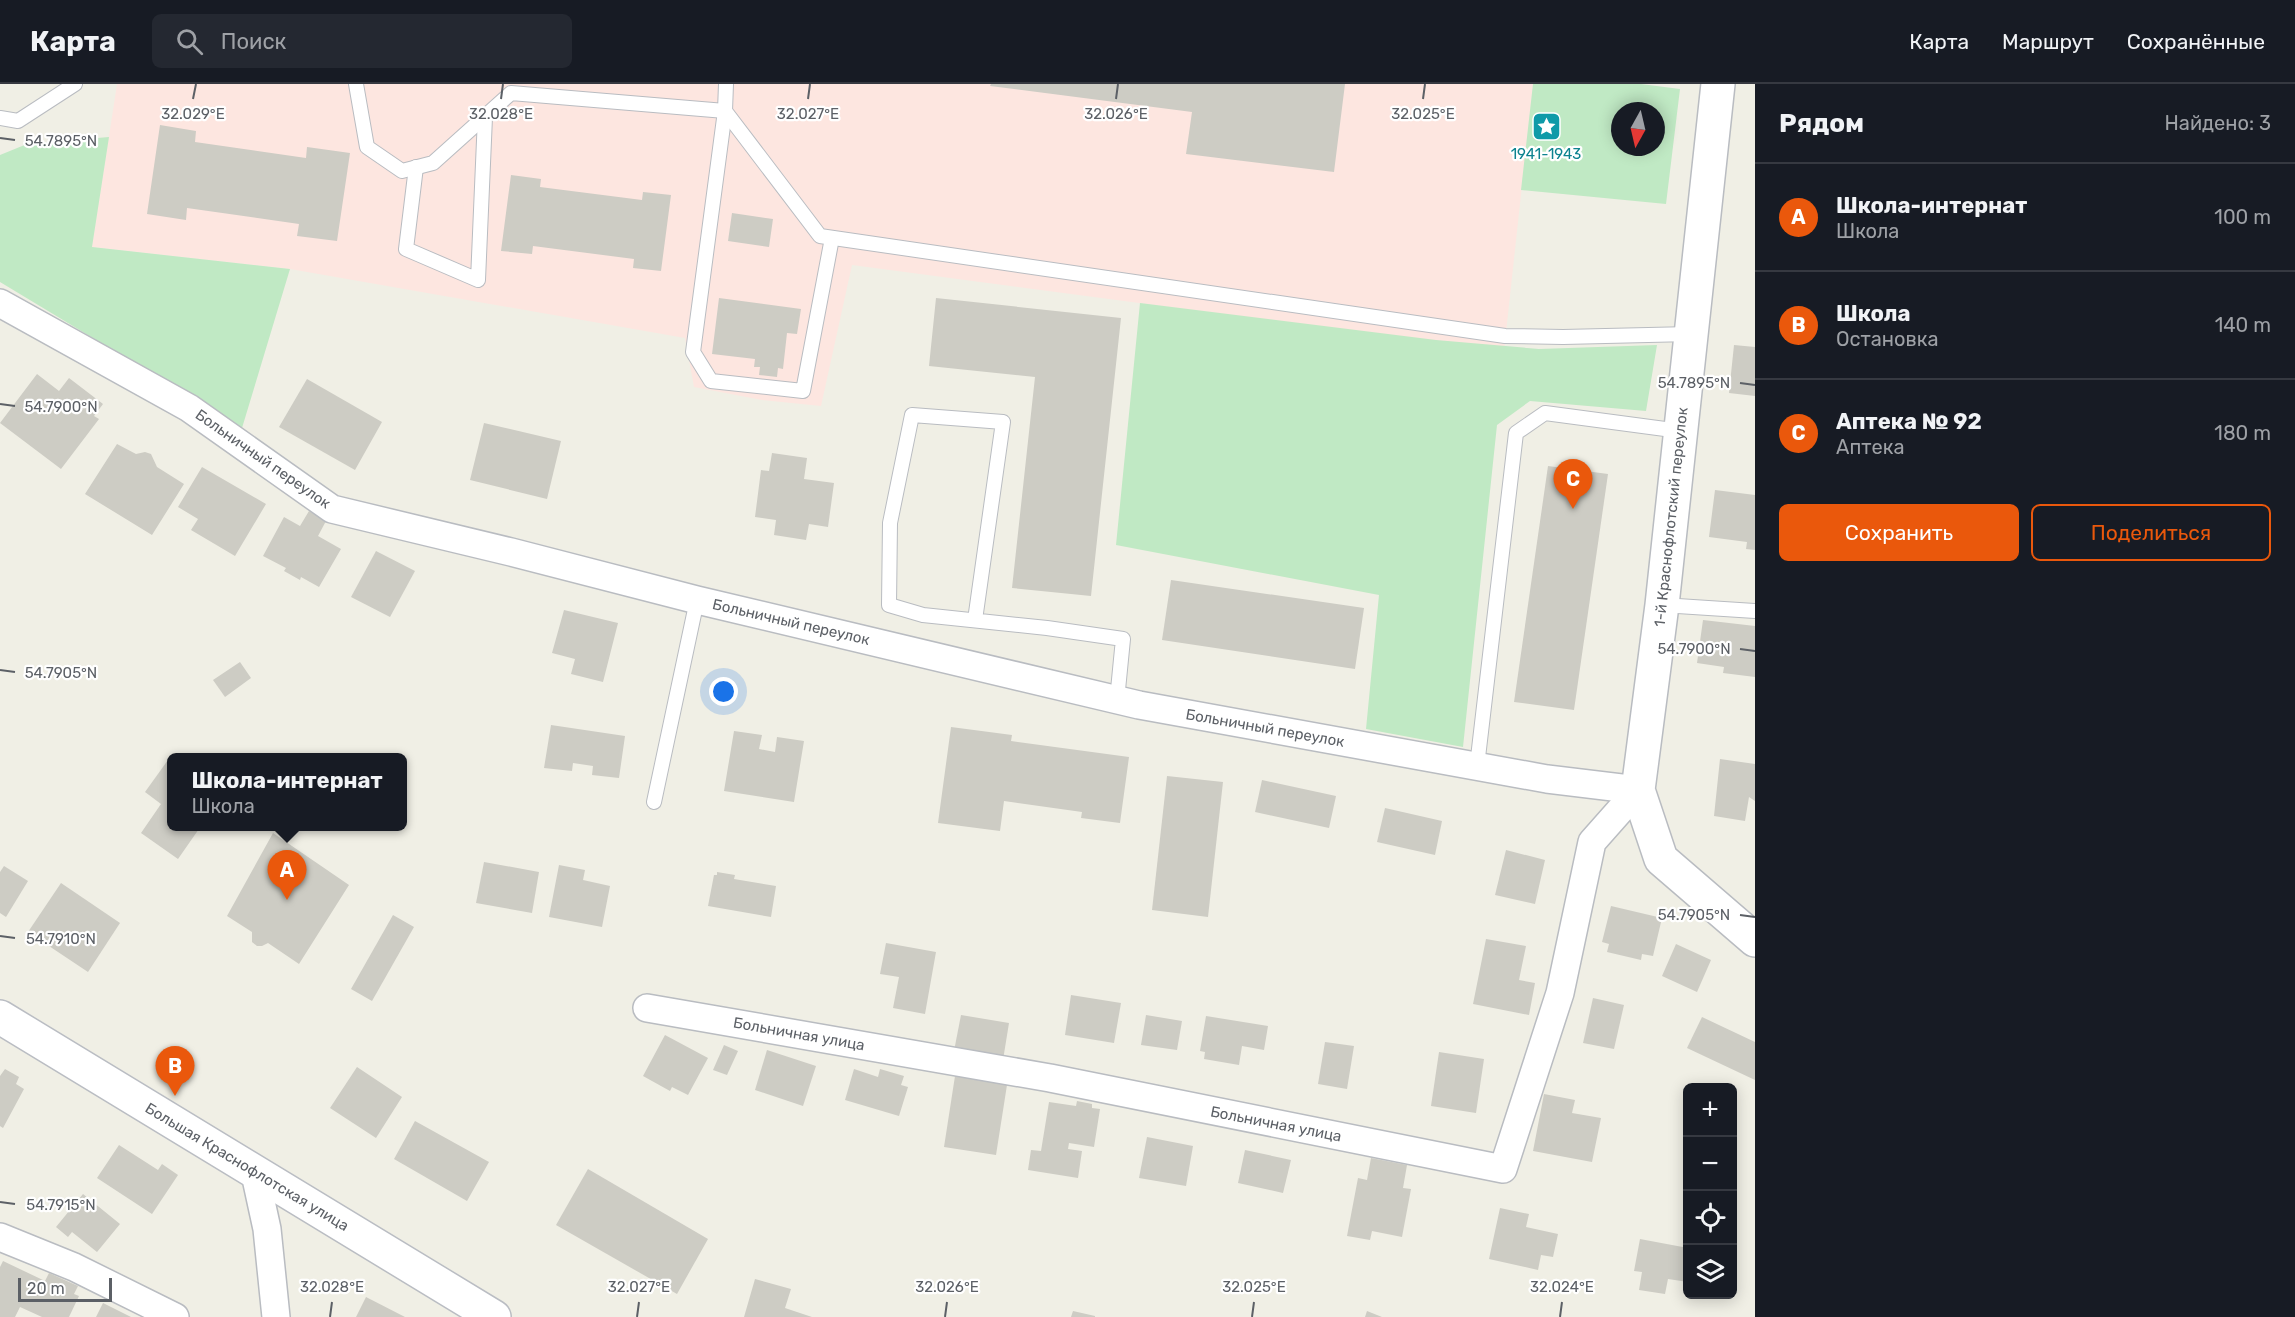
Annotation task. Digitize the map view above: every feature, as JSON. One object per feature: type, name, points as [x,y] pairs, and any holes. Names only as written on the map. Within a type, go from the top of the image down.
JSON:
[{"type":"street","name":"1-й Краснофлотский переулок","points":[[1718,84],[1662,605],[1638,790],[1661,859],[1755,940]]},
{"type":"street","name":"Больничный переулок","points":[[0,303],[189,408],[332,509],[522,554],[698,600],[1117,700],[1547,778],[1638,790]]},
{"type":"street","name":"Больничная улица","points":[[647,1008],[1050,1078],[1503,1169],[1560,993],[1592,842],[1638,790]]},
{"type":"street","name":"Большая Краснофлотская улица","points":[[0,1017],[494,1317]]},
{"type":"street","points":[[256,1172],[267,1229],[276,1317]]},
{"type":"street","points":[[0,1237],[74,1267],[175,1317]]},
{"type":"lane","points":[[0,118],[18,121],[75,84]]},
{"type":"lane","points":[[356,84],[367,147],[402,171],[433,163],[484,117],[510,89],[724,111],[820,236],[1505,336],[1691,334]]},
{"type":"lane","points":[[726,84],[693,352],[711,381],[803,391],[832,238]]},
{"type":"lane","points":[[416,167],[406,249],[478,280],[484,117]]},
{"type":"lane","points":[[1478,766],[1516,433],[1545,413],[1680,431]]},
{"type":"lane","points":[[975,620],[1003,422],[912,415],[890,523],[889,605],[923,615],[1123,639],[1117,700]]},
{"type":"lane","points":[[654,802],[698,600]]},
{"type":"lane","points":[[1662,605],[1755,611]]},
{"type":"shaded area","points":[[117,84],[1533,84],[1504,351],[852,265],[821,406],[762,400],[694,387],[685,338],[290,269],[92,247]]},
{"type":"green space","points":[[1533,84],[1641,84],[1680,89],[1666,204],[1521,190]]},
{"type":"green space","points":[[109,137],[92,247],[290,269],[242,428],[0,282],[0,155],[27,144]]},
{"type":"green space","points":[[1140,303],[1436,340],[1539,349],[1657,345],[1646,411],[1530,401],[1497,425],[1463,747],[1366,729],[1379,595],[1116,545]]},
{"type":"building","points":[[991,84],[1345,84],[1334,172],[1186,154],[1192,112],[990,86]]},
{"type":"building","points":[[160,125],[196,131],[195,142],[306,158],[307,147],[350,153],[337,241],[297,236],[299,224],[187,208],[186,220],[147,214]]},
{"type":"building","points":[[511,175],[541,179],[540,187],[642,200],[643,192],[671,195],[661,271],[633,268],[634,259],[533,246],[532,254],[501,251]]},
{"type":"building","points":[[732,213],[773,219],[769,247],[728,241]]},
{"type":"building","points":[[719,298],[801,309],[797,334],[787,333],[783,369],[778,368],[777,377],[759,375],[760,367],[754,367],[755,359],[712,354]]},
{"type":"building","points":[[936,298],[1121,318],[1091,596],[1012,588],[1035,377],[929,366]]},
{"type":"building","points":[[1734,345],[1755,347],[1755,396],[1729,393]]},
{"type":"building","points":[[37,374],[59,391],[69,378],[103,404],[94,416],[99,419],[61,469],[0,423]]},
{"type":"building","points":[[307,379],[382,422],[355,470],[279,427]]},
{"type":"building","points":[[484,423],[561,441],[547,499],[470,480]]},
{"type":"building","points":[[117,444],[136,454],[145,452],[151,454],[157,467],[184,484],[152,535],[85,494]]},
{"type":"building","points":[[772,453],[807,458],[804,479],[834,483],[828,527],[809,524],[806,540],[774,535],[776,520],[755,517],[761,470],[769,471]]},
{"type":"building","points":[[1548,466],[1608,474],[1574,710],[1514,702]]},
{"type":"building","points":[[202,467],[266,504],[235,556],[191,530],[198,519],[178,507]]},
{"type":"building","points":[[1715,490],[1755,495],[1755,550],[1746,549],[1747,542],[1709,537]]},
{"type":"building","points":[[309,511],[326,521],[318,536],[341,549],[319,587],[301,577],[300,580],[284,571],[286,568],[263,556],[284,517],[300,526]]},
{"type":"building","points":[[376,551],[415,571],[390,617],[351,597]]},
{"type":"building","points":[[1171,580],[1364,608],[1355,669],[1162,640]]},
{"type":"building","points":[[564,610],[618,623],[603,682],[571,674],[575,659],[552,653]]},
{"type":"building","points":[[1703,620],[1755,626],[1755,677],[1723,673],[1724,667],[1697,663]]},
{"type":"building","points":[[240,662],[251,678],[225,697],[213,680]]},
{"type":"building","points":[[551,725],[625,736],[619,778],[592,775],[593,766],[573,763],[572,771],[544,768]]},
{"type":"building","points":[[951,727],[1012,735],[1011,741],[1129,757],[1120,823],[1081,818],[1082,812],[1004,801],[1000,831],[938,823]]},
{"type":"building","points":[[734,731],[762,735],[759,749],[775,752],[777,737],[804,741],[794,802],[724,791]]},
{"type":"building","points":[[1720,759],[1755,764],[1755,801],[1749,797],[1745,821],[1714,816]]},
{"type":"building","points":[[167,761],[167,831],[198,831],[178,859],[141,833],[161,804],[145,792]]},
{"type":"building","points":[[1167,776],[1223,782],[1208,917],[1152,910]]},
{"type":"building","points":[[1262,780],[1336,796],[1329,828],[1255,812]]},
{"type":"building","points":[[1385,808],[1442,821],[1435,855],[1377,842]]},
{"type":"building","points":[[273,833],[349,885],[299,964],[268,943],[257,946],[252,942],[252,932],[227,916]]},
{"type":"building","points":[[1506,850],[1545,860],[1535,904],[1495,895]]},
{"type":"building","points":[[484,862],[539,872],[532,913],[476,903]]},
{"type":"building","points":[[559,865],[585,870],[583,880],[610,886],[602,927],[549,917]]},
{"type":"building","points":[[4,866],[28,881],[6,917],[0,913],[0,872]]},
{"type":"building","points":[[717,872],[735,875],[734,879],[776,886],[771,917],[708,906],[714,875],[717,875]]},
{"type":"building","points":[[61,883],[120,923],[88,972],[28,932]]},
{"type":"building","points":[[1611,906],[1662,918],[1653,956],[1642,954],[1641,960],[1607,952],[1609,944],[1602,942]]},
{"type":"building","points":[[393,915],[414,927],[372,1001],[351,989]]},
{"type":"building","points":[[1486,939],[1526,946],[1519,980],[1535,983],[1529,1015],[1473,1004]]},
{"type":"building","points":[[886,943],[936,952],[925,1014],[893,1008],[899,977],[880,974]]},
{"type":"building","points":[[1676,944],[1711,960],[1697,992],[1662,976]]},
{"type":"building","points":[[1071,995],[1121,1003],[1114,1043],[1065,1035]]},
{"type":"building","points":[[1593,998],[1624,1005],[1614,1049],[1583,1043]]},
{"type":"building","points":[[961,1015],[1009,1023],[1003,1060],[954,1051]]},
{"type":"building","points":[[1146,1015],[1182,1021],[1177,1050],[1141,1045]]},
{"type":"building","points":[[1206,1016],[1268,1026],[1264,1050],[1242,1046],[1239,1065],[1204,1059],[1205,1052],[1200,1051]]},
{"type":"building","points":[[1702,1017],[1755,1042],[1755,1080],[1687,1048]]},
{"type":"building","points":[[665,1035],[708,1058],[688,1095],[672,1087],[670,1091],[643,1076]]},
{"type":"building","points":[[1325,1042],[1354,1046],[1347,1089],[1318,1084]]},
{"type":"building","points":[[724,1045],[738,1051],[727,1075],[713,1070]]},
{"type":"building","points":[[767,1050],[816,1066],[803,1106],[755,1090]]},
{"type":"building","points":[[1439,1052],[1484,1059],[1476,1113],[1431,1106]]},
{"type":"building","points":[[357,1067],[402,1097],[376,1138],[330,1108]]},
{"type":"building","points":[[5,1069],[19,1077],[16,1084],[24,1089],[3,1128],[0,1126],[0,1076]]},
{"type":"building","points":[[854,1069],[878,1077],[880,1069],[904,1076],[901,1085],[908,1087],[899,1116],[845,1100]]},
{"type":"building","points":[[955,1076],[1007,1085],[996,1155],[944,1147]]},
{"type":"building","points":[[1544,1094],[1575,1100],[1572,1113],[1601,1118],[1592,1162],[1533,1151]]},
{"type":"building","points":[[1077,1101],[1092,1104],[1092,1108],[1100,1109],[1094,1147],[1069,1143],[1068,1149],[1082,1151],[1078,1178],[1028,1170],[1031,1150],[1041,1151],[1049,1102],[1076,1106]]},
{"type":"building","points":[[415,1121],[489,1162],[467,1201],[394,1159]]},
{"type":"building","points":[[1147,1137],[1193,1146],[1186,1186],[1139,1178]]},
{"type":"building","points":[[119,1145],[158,1170],[162,1164],[178,1175],[152,1214],[97,1178]]},
{"type":"building","points":[[1245,1150],[1291,1160],[1283,1193],[1238,1183]]},
{"type":"building","points":[[1371,1158],[1407,1165],[1403,1188],[1411,1189],[1402,1237],[1372,1231],[1370,1240],[1347,1236],[1358,1178],[1367,1180]]},
{"type":"building","points":[[588,1169],[708,1239],[677,1294],[556,1225]]},
{"type":"building","points":[[83,1194],[120,1224],[97,1252],[72,1232],[68,1237],[56,1227]]},
{"type":"building","points":[[1500,1208],[1529,1214],[1526,1227],[1558,1234],[1553,1257],[1541,1255],[1538,1270],[1489,1259]]},
{"type":"building","points":[[1640,1239],[1683,1247],[1683,1281],[1668,1279],[1665,1294],[1639,1290],[1642,1272],[1634,1271]]},
{"type":"building","points":[[3,1261],[45,1281],[49,1273],[78,1286],[74,1294],[79,1296],[69,1317],[42,1317],[20,1307],[15,1317],[0,1317],[0,1267]]},
{"type":"building","points":[[755,1279],[791,1289],[785,1308],[812,1317],[744,1317]]},
{"type":"building","points":[[366,1297],[405,1317],[356,1317]]},
{"type":"building","points":[[103,1303],[131,1317],[96,1317]]},
{"type":"building","points":[[1073,1311],[1095,1316],[1095,1317],[1071,1317]]},
{"type":"building","points":[[1367,1311],[1382,1317],[1365,1317]]},
{"type":"place","name":"1941-1943","points":[[1546,127]]},
{"type":"place","name":"Аптека № 92","points":[[1573,509]]},
{"type":"place","name":"Школа-интернат","points":[[287,900]]},
{"type":"place","name":"Школа","points":[[175,1096]]}]
